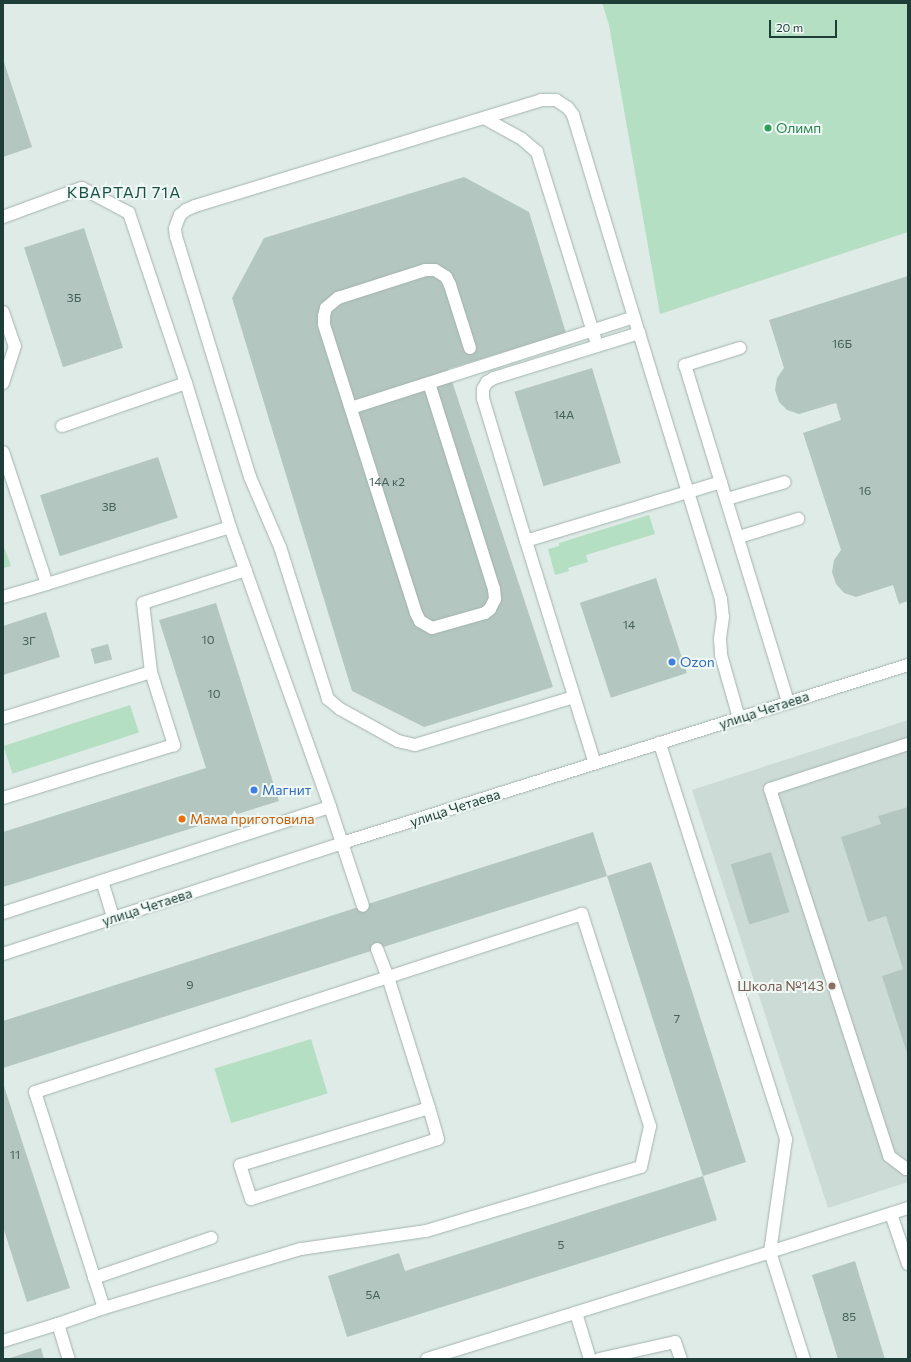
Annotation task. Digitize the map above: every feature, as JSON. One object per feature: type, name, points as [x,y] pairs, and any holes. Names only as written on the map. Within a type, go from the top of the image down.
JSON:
[{"type":"street","points":[[574,697],[415,745],[404,744],[340,710],[328,699],[280,547],[250,478],[176,237],[175,228],[177,222],[186,210],[541,100],[556,100],[568,108],[572,115],[721,599],[723,617],[720,639],[721,655],[739,718]]},
{"type":"street","points":[[484,118],[522,139],[537,152],[598,346]]},
{"type":"street","points":[[3,217],[82,188],[129,214],[186,383],[230,527],[330,807],[363,906]]},
{"type":"street","points":[[429,383],[496,599],[490,609],[470,618],[432,628],[420,621],[324,324],[326,308],[338,298],[425,270],[434,270],[446,277],[450,285],[470,348]]},
{"type":"street","points":[[3,312],[15,346],[3,383]]},
{"type":"street","points":[[351,408],[634,317]]},
{"type":"street","points":[[595,764],[483,399],[483,389],[487,382],[494,378],[639,333]]},
{"type":"street","points":[[3,350],[15,346]]},
{"type":"street","points":[[740,348],[685,365],[788,702]]},
{"type":"street","points":[[62,426],[186,383]]},
{"type":"street","points":[[3,452],[47,584]]},
{"type":"street","points":[[526,541],[720,482]]},
{"type":"street","points":[[727,499],[785,482]]},
{"type":"street","points":[[738,537],[798,519]]},
{"type":"street","points":[[3,597],[230,527]]},
{"type":"street","points":[[3,798],[174,745],[152,672],[142,603],[246,570]]},
{"type":"street","name":"улица Четаева","points":[[3,954],[342,843],[908,665]]},
{"type":"street","points":[[3,718],[152,672]]},
{"type":"street","points":[[660,743],[786,1139],[770,1252],[804,1359]]},
{"type":"street","points":[[908,744],[770,789],[889,1156],[906,1169],[908,1168]]},
{"type":"street","points":[[3,913],[330,807]]},
{"type":"street","points":[[102,881],[113,918]]},
{"type":"street","points":[[3,1341],[104,1308],[301,1249],[426,1232],[641,1167],[650,1126],[582,914],[35,1092],[104,1308]]},
{"type":"street","points":[[377,949],[388,977],[429,1108],[438,1139],[251,1199],[240,1165],[429,1108]]},
{"type":"street","points":[[428,1359],[908,1208]]},
{"type":"street","points":[[891,1214],[908,1264]]},
{"type":"street","points":[[94,1278],[211,1238]]},
{"type":"street","points":[[576,1313],[590,1359]]},
{"type":"street","points":[[58,1324],[69,1359]]},
{"type":"street","points":[[599,1359],[675,1342],[681,1359]]},
{"type":"shaded area","name":"Школа №143","points":[[908,720],[908,1182],[828,1208],[692,790]]},
{"type":"green space","name":"Олимп","points":[[602,3],[908,3],[908,232],[660,314],[609,25]]},
{"type":"green space","points":[[649,515],[655,534],[586,555],[588,562],[568,568],[569,571],[555,575],[548,549],[559,546],[559,543]]},
{"type":"green space","points":[[3,544],[11,566],[3,568]]},
{"type":"green space","points":[[130,705],[139,733],[12,774],[4,746]]},
{"type":"green space","points":[[311,1039],[328,1094],[231,1123],[214,1069]]},
{"type":"building","points":[[3,59],[32,147],[3,157]]},
{"type":"building","points":[[464,177],[529,212],[566,333],[448,369],[553,687],[424,727],[352,691],[232,298],[264,238]]},
{"type":"building","points":[[84,228],[123,348],[63,367],[24,247]]},
{"type":"building","points":[[908,276],[908,601],[899,604],[893,585],[856,597],[844,593],[836,584],[832,572],[834,560],[841,550],[803,433],[841,420],[836,403],[799,414],[787,410],[779,402],[775,390],[777,378],[784,368],[769,320]]},
{"type":"building","points":[[592,368],[621,463],[543,486],[515,392]]},
{"type":"building","points":[[158,457],[178,518],[60,556],[40,495]]},
{"type":"building","points":[[656,578],[687,673],[611,698],[580,603]]},
{"type":"building","points":[[216,603],[279,801],[3,887],[3,832],[206,768],[159,620]]},
{"type":"building","points":[[46,612],[60,657],[3,675],[3,626]]},
{"type":"building","points":[[108,644],[112,659],[95,664],[91,649]]},
{"type":"building","points":[[908,807],[908,1056],[882,976],[903,969],[886,916],[868,922],[841,837],[881,824],[878,816]]},
{"type":"building","points":[[593,832],[607,876],[3,1068],[3,1021]]},
{"type":"building","points":[[771,852],[789,912],[749,925],[731,864]]},
{"type":"building","points":[[651,862],[746,1162],[703,1176],[607,876]]},
{"type":"building","points":[[3,1083],[70,1288],[27,1302],[3,1227]]},
{"type":"building","points":[[703,1176],[717,1220],[347,1337],[328,1276],[399,1253],[405,1271]]},
{"type":"building","points":[[855,1261],[885,1359],[838,1359],[812,1275]]},
{"type":"building","points":[[41,1348],[44,1359],[7,1359]]},
{"type":"place","name":"Олимп","points":[[768,128]]},
{"type":"place","name":"Ozon","points":[[672,662]]},
{"type":"place","name":"Магнит","points":[[254,790]]},
{"type":"place","name":"Мама приготовила","points":[[182,819]]},
{"type":"place","name":"Школа №143","points":[[832,986]]},
{"type":"district","name":"КВАРТАЛ 71А","points":[[124,192]]}]
